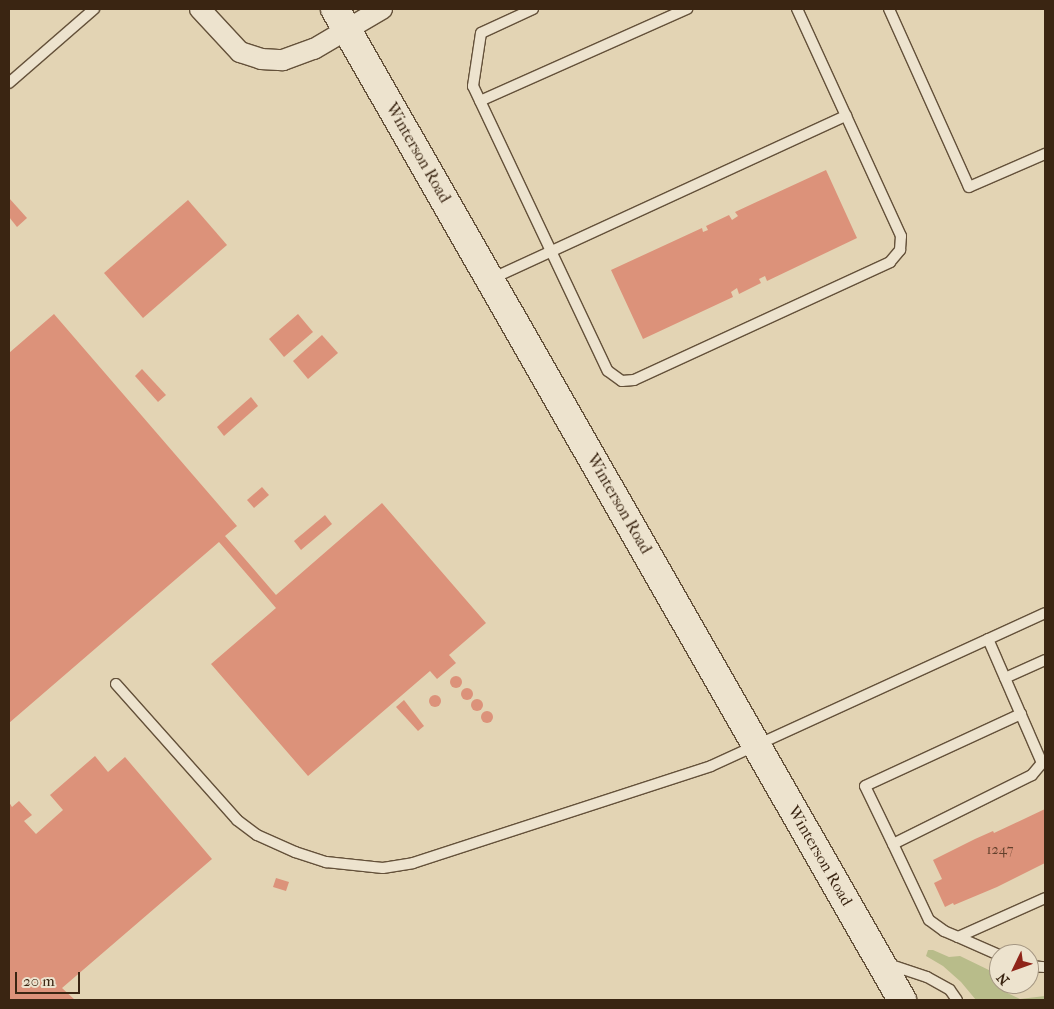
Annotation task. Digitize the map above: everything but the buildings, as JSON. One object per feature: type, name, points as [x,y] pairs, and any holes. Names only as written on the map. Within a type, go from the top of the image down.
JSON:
[{"type":"street","points":[[200,9],[240,52],[261,59],[283,60],[314,48],[341,19],[382,9]]},
{"type":"street","name":"Winterson Road","points":[[341,19],[902,1000]]},
{"type":"lane","points":[[9,83],[94,9]]},
{"type":"lane","points":[[532,9],[482,32],[473,86],[608,371],[622,381],[634,380],[890,262],[900,250],[901,236],[797,9]]},
{"type":"lane","points":[[480,101],[687,9]]},
{"type":"lane","points":[[889,9],[969,187],[1045,154]]},
{"type":"lane","points":[[490,279],[846,116]]},
{"type":"lane","points":[[116,684],[236,820],[257,835],[295,852],[326,862],[383,868],[413,863],[711,766],[1045,613]]},
{"type":"lane","points":[[893,844],[1032,775],[1042,763],[988,639]]},
{"type":"lane","points":[[1005,678],[1045,660]]},
{"type":"lane","points":[[989,951],[944,931],[929,920],[865,786],[1021,714]]},
{"type":"lane","points":[[958,937],[1045,898]]},
{"type":"lane","points":[[880,961],[927,978],[950,990],[957,1000]]},
{"type":"green space","points":[[928,950],[933,950],[949,957],[960,956],[989,970],[989,994],[1009,994],[1020,999],[1045,996],[1045,1000],[976,1000],[961,982],[943,966],[926,956]]}]
